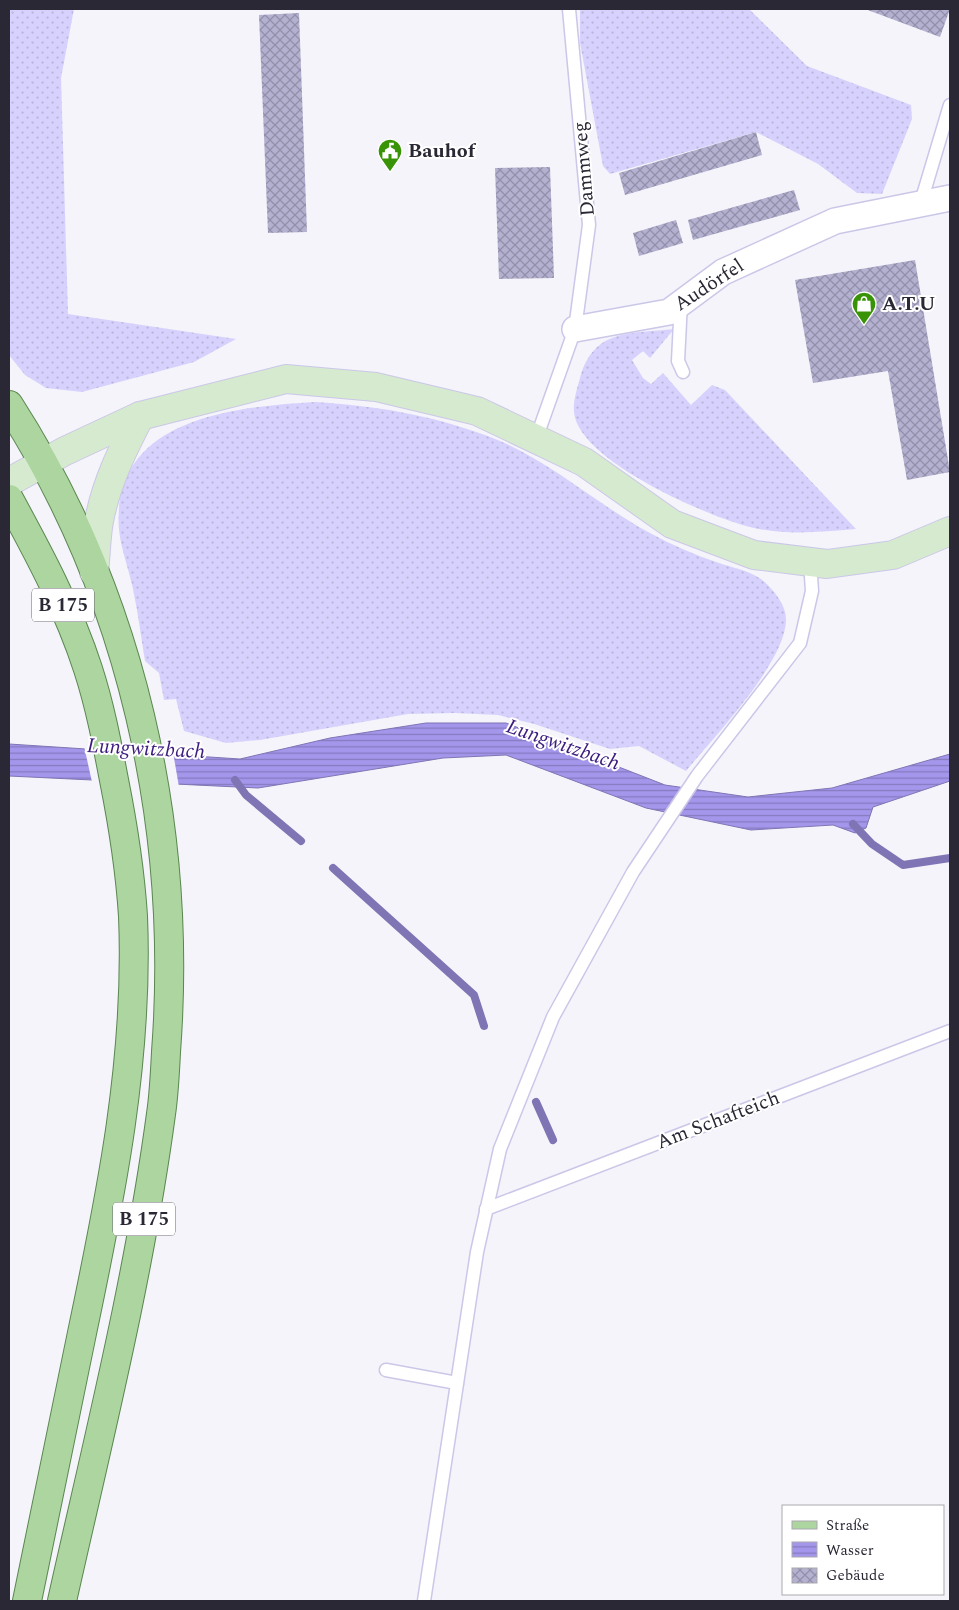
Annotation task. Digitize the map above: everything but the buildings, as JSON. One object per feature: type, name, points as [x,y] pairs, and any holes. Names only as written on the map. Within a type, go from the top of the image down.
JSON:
[{"type":"main road","points":[[9,482],[42,463],[140,416],[286,379],[376,387],[468,408],[584,462],[672,524],[754,555],[827,564],[893,555],[950,531]]},
{"type":"main road","name":"B 175","points":[[9,405],[74,524],[123,650],[139,708],[162,830],[169,917],[169,1013],[162,1112],[135,1271],[62,1601]]},
{"type":"main road","points":[[94,572],[99,521],[107,492],[119,459],[140,416]]},
{"type":"main road","name":"B 175","points":[[9,499],[64,606],[88,668],[102,716],[124,833],[133,915],[133,1007],[126,1097],[111,1192],[27,1601]]},
{"type":"street","name":"Audörfel","points":[[576,329],[668,312],[723,272],[835,221],[921,202],[950,198]]},
{"type":"lane","name":"Dammweg","points":[[569,9],[589,225],[576,329]]},
{"type":"lane","points":[[921,202],[950,105]]},
{"type":"lane","points":[[682,302],[678,361],[683,372]]},
{"type":"lane","points":[[536,439],[576,329]]},
{"type":"lane","points":[[424,1601],[477,1252],[500,1149],[553,1017],[633,872],[697,776],[800,643],[812,591],[810,562]]},
{"type":"lane","name":"Am Schafteich","points":[[486,1209],[950,1030]]},
{"type":"lane","points":[[386,1370],[457,1383]]},
{"type":"shaded area","points":[[9,9],[74,9],[61,78],[68,314],[236,339],[194,362],[82,392],[46,388],[25,375],[9,355]]},
{"type":"shaded area","points":[[580,9],[749,9],[807,66],[911,105],[912,119],[882,194],[857,193],[818,164],[756,132],[610,174],[603,166],[580,43]]},
{"type":"shaded area","points":[[674,329],[650,358],[643,351],[632,360],[643,378],[651,384],[663,373],[691,405],[712,385],[725,390],[856,529],[787,532],[746,526],[675,498],[646,483],[597,449],[581,430],[574,412],[580,378],[586,362],[594,350],[604,342],[616,337]]},
{"type":"shaded area","points":[[315,402],[359,406],[422,416],[485,435],[529,455],[629,521],[658,537],[701,557],[756,576],[774,592],[784,608],[786,619],[783,636],[775,656],[762,677],[730,719],[686,771],[639,746],[610,749],[534,724],[498,715],[455,713],[408,714],[260,740],[226,743],[184,731],[176,699],[164,700],[159,673],[145,661],[135,598],[121,545],[119,530],[122,493],[134,463],[156,442],[183,426],[215,415],[249,408]]},
{"type":"water","points":[[426,723],[506,723],[665,785],[748,797],[832,788],[950,754],[950,781],[873,807],[866,828],[855,833],[833,825],[751,830],[646,808],[506,755],[443,758],[258,788],[9,776],[9,744],[240,759],[330,738]]},
{"type":"pier","points":[[84,746],[173,752],[179,787],[92,782]]},
{"type":"waterway","points":[[235,780],[246,795],[301,841]]},
{"type":"waterway","points":[[853,824],[872,844],[903,865],[950,858]]},
{"type":"waterway","points":[[333,868],[474,995],[484,1026]]},
{"type":"waterway","points":[[536,1102],[553,1140]]},
{"type":"place","name":"Bauhof","points":[[390,172]]},
{"type":"place","name":"A.T.U","points":[[864,325]]},
{"type":"water label","name":"Lungwitzbach","points":[[563,745]]},
{"type":"water label","name":"Lungwitzbach","points":[[146,749]]}]
